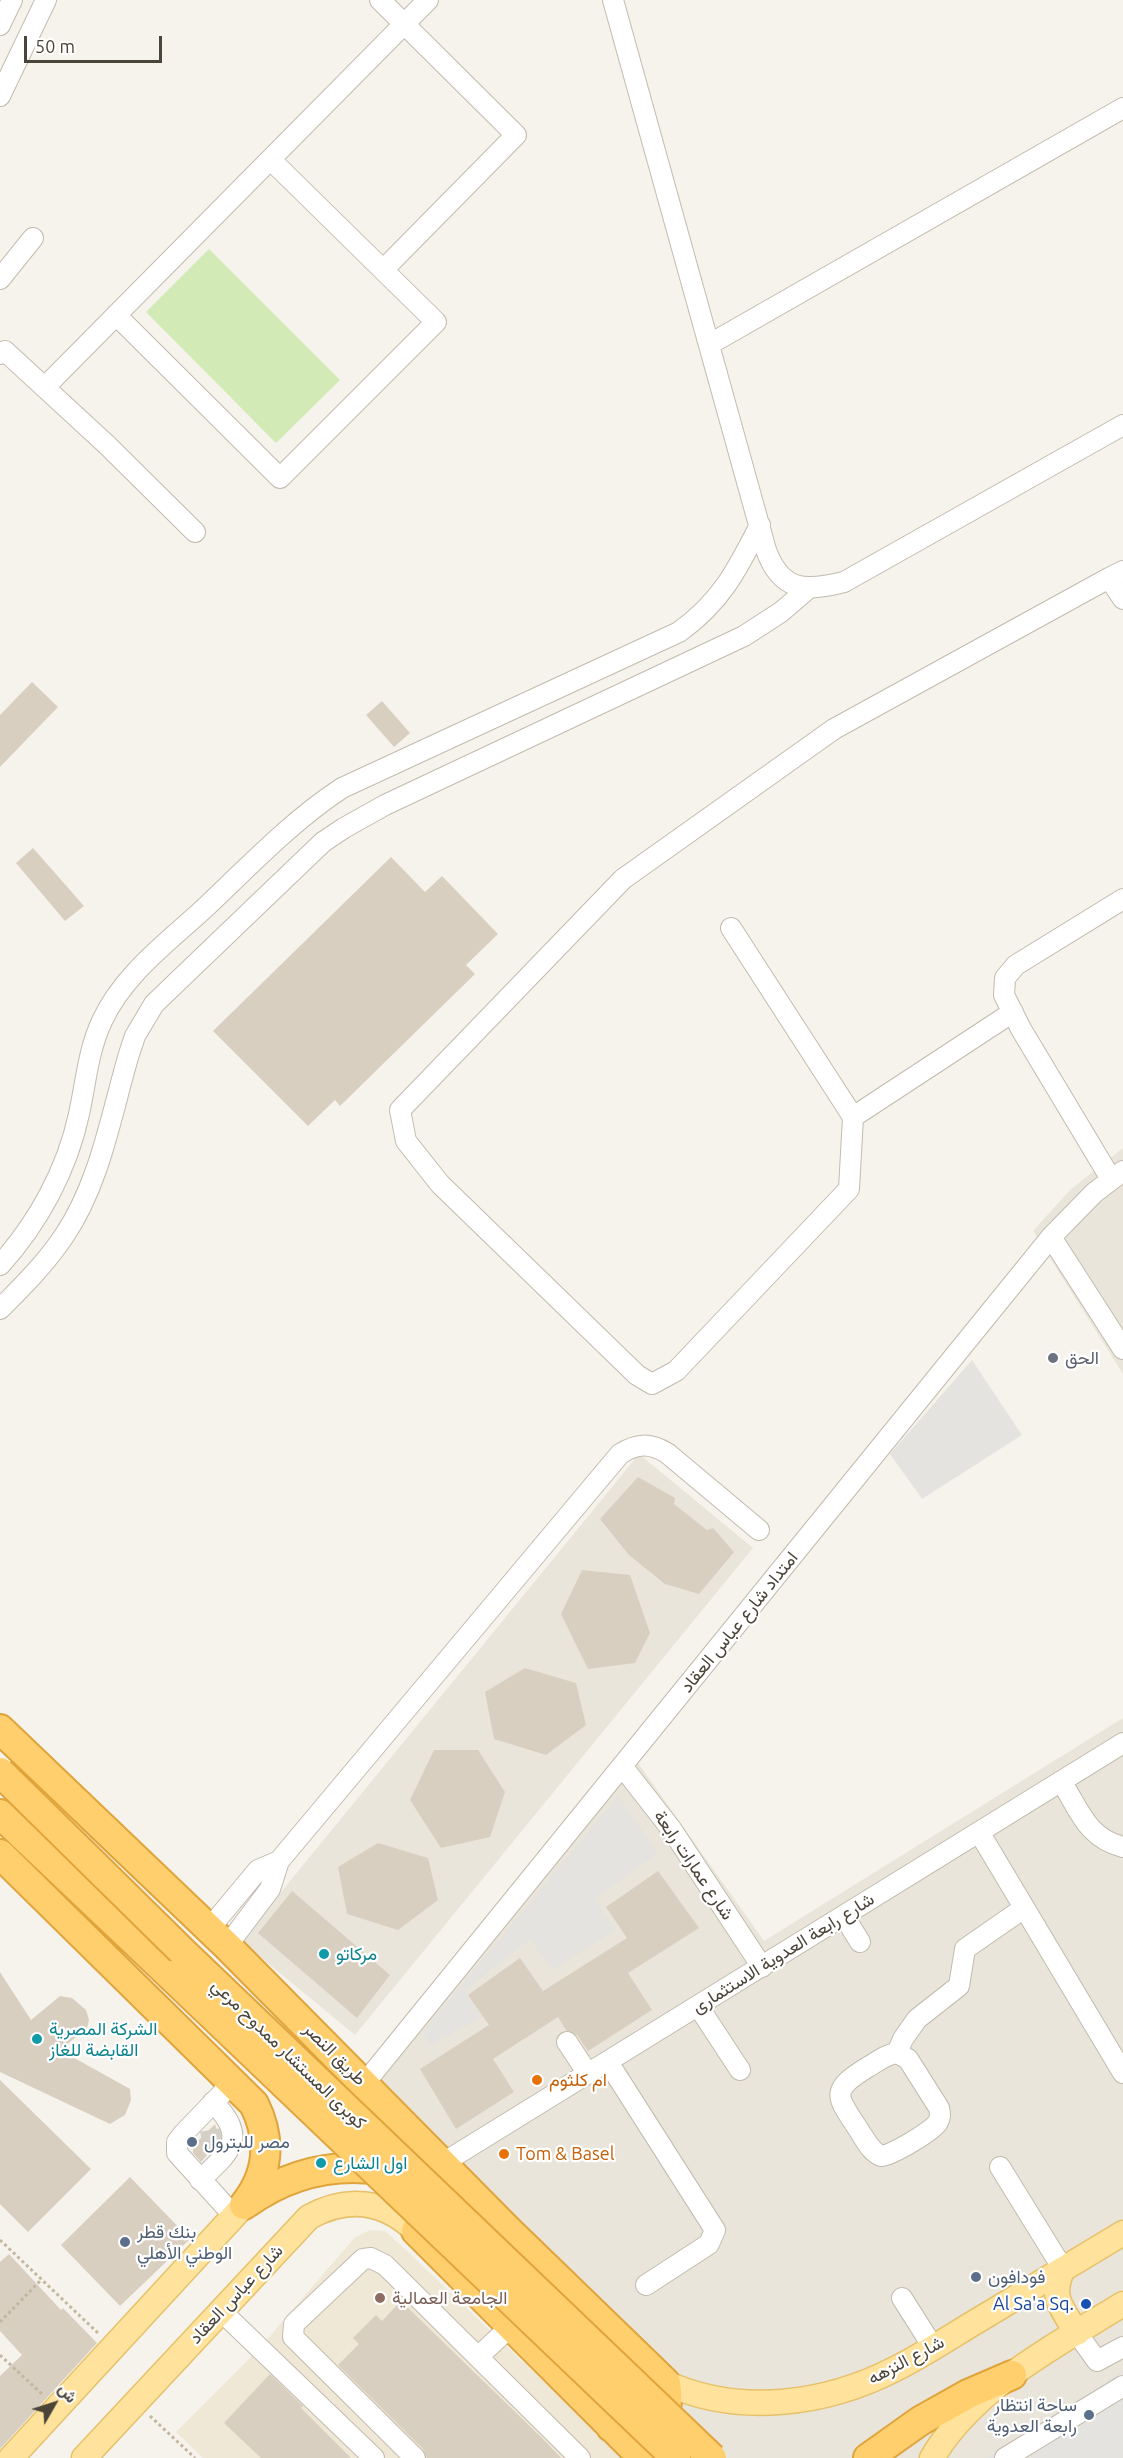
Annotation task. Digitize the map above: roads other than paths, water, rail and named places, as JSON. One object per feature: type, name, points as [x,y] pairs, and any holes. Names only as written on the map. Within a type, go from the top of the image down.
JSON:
[{"type":"highway","name":"طريق النصر","points":[[0,1729],[218,1937],[508,2230],[666,2383]]},
{"type":"highway","name":"كوبرى المستشار ممدوح مرعي","points":[[0,1772],[194,1963],[711,2458]]},
{"type":"highway","name":"كوبرى المستشار ممدوح مرعي","points":[[0,1814],[676,2458]]},
{"type":"highway","points":[[0,1854],[239,2086],[261,2118],[267,2149],[261,2179],[239,2211]]},
{"type":"highway","points":[[239,2086],[270,2088],[290,2072],[300,2048],[300,2035],[291,2011]]},
{"type":"highway","points":[[239,2211],[277,2184],[314,2171],[344,2168],[375,2169],[396,2172],[508,2230]]},
{"type":"highway","points":[[416,2231],[643,2458]]},
{"type":"highway","points":[[868,2458],[920,2421],[968,2394],[1012,2375]]},
{"type":"highway","points":[[617,2432],[648,2431],[662,2420],[669,2402],[666,2383]]},
{"type":"highway","points":[[617,2432],[651,2458]]},
{"type":"main road","name":"شارع عباس العقاد","points":[[84,2458],[298,2227],[322,2210],[350,2203],[365,2203],[393,2212],[416,2231]]},
{"type":"main road","points":[[11,2458],[239,2211]]},
{"type":"main road","name":"شارع النزهه","points":[[666,2383],[696,2395],[725,2401],[757,2403],[804,2400],[834,2394],[870,2381],[933,2347],[1123,2234]]},
{"type":"main road","points":[[1063,2269],[1056,2283],[1056,2293],[1077,2332]]},
{"type":"main road","points":[[932,2458],[957,2423],[1012,2375],[1123,2304]]},
{"type":"street","points":[[0,25],[12,0]]},
{"type":"street","points":[[0,96],[46,0]]},
{"type":"street","points":[[380,0],[516,135],[383,270]]},
{"type":"street","points":[[613,0],[760,525],[772,565],[782,578],[796,587],[809,588],[844,582],[1123,425]]},
{"type":"street","points":[[45,387],[404,24],[421,2]]},
{"type":"street","points":[[710,344],[1123,108]]},
{"type":"street","points":[[116,315],[280,478],[436,322],[271,160]]},
{"type":"street","points":[[0,279],[33,238]]},
{"type":"street","points":[[0,354],[5,351],[45,387],[195,532]]},
{"type":"street","points":[[0,1265],[28,1230],[58,1176],[79,1117],[96,1035],[114,999],[143,965],[304,815],[342,788],[679,632],[718,598],[737,570],[760,525]]},
{"type":"street","points":[[731,928],[853,1117],[849,1189],[676,1371],[652,1384],[637,1375],[440,1184],[406,1141],[400,1110],[623,879],[834,729],[1116,574],[1123,599]]},
{"type":"street","points":[[0,1309],[49,1257],[78,1212],[96,1169],[135,1036],[154,1004],[323,842],[385,805],[744,636],[763,625],[809,588]]},
{"type":"street","points":[[1117,1175],[1013,1012],[1003,986],[1009,970],[1123,899]]},
{"type":"street","points":[[853,1117],[1013,1012]]},
{"type":"street","name":"امتداد شارع عباس العقاد","points":[[364,2084],[1052,1237],[1079,1207],[1117,1175]]},
{"type":"street","points":[[1052,1237],[1123,1348]]},
{"type":"street","points":[[218,1937],[270,1889],[279,1861],[620,1454],[631,1447],[643,1445],[661,1450],[759,1530]]},
{"type":"street","name":"شارع رابعة العدوية الاستثمارى","points":[[443,2163],[1123,1743]]},
{"type":"street","name":"شارع عمارات رابعة","points":[[622,1766],[672,1830],[762,1967]]},
{"type":"street","points":[[1061,1781],[1093,1833],[1104,1842],[1123,1847]]},
{"type":"street","points":[[979,1832],[1122,2068]]},
{"type":"street","points":[[897,2054],[903,2039],[918,2019],[959,1986],[965,1949],[1024,1908]]},
{"type":"street","points":[[844,1916],[860,1942]]},
{"type":"street","points":[[698,2006],[740,2070]]},
{"type":"street","points":[[567,2042],[588,2074]]},
{"type":"street","points":[[897,2054],[908,2060],[939,2108],[940,2117],[935,2126],[890,2154],[881,2156],[872,2150],[842,2104],[840,2093],[846,2080],[889,2055],[897,2054]]},
{"type":"street","points":[[608,2062],[715,2230],[710,2244],[646,2285]]},
{"type":"street","points":[[239,2086],[177,2142],[177,2152],[200,2180],[239,2211]]},
{"type":"street","points":[[200,2180],[216,2158],[230,2150],[233,2133],[227,2116],[209,2114]]},
{"type":"street","points":[[1000,2167],[1063,2269]]},
{"type":"street","points":[[415,2458],[293,2337],[294,2324],[357,2264],[371,2258],[385,2265],[580,2458]]},
{"type":"street","points":[[902,2298],[933,2347]]},
{"type":"street","points":[[220,2310],[374,2458]]},
{"type":"street","points":[[478,2357],[511,2326]]},
{"type":"street","points":[[1077,2332],[1097,2361],[1123,2347]]},
{"type":"street","points":[[1005,2458],[1123,2386]]},
{"type":"tunnel","points":[[210,2130],[214,2152]]},
{"type":"place","name":"الحق","points":[[1053,1358]]},
{"type":"place","name":"مركاتو","points":[[324,1954]]},
{"type":"place","name":"الشركة المصرية القابضة للغاز","points":[[37,2039]]},
{"type":"place","name":"ام كلثوم","points":[[537,2080]]},
{"type":"place","name":"مصر للبترول","points":[[192,2142]]},
{"type":"place","name":"Tom & Basel","points":[[504,2154]]},
{"type":"place","name":"اول الشارع","points":[[321,2163]]},
{"type":"place","name":"بنك قطر الوطني الأهلي","points":[[125,2242]]},
{"type":"place","name":"فودافون","points":[[976,2277]]},
{"type":"place","name":"الجامعة العمالية","points":[[380,2298]]},
{"type":"place","name":"Al Sa'a Sq.","points":[[1086,2304]]},
{"type":"place","name":"ساحة انتظار رابعة العدوية","points":[[1089,2415]]}]
